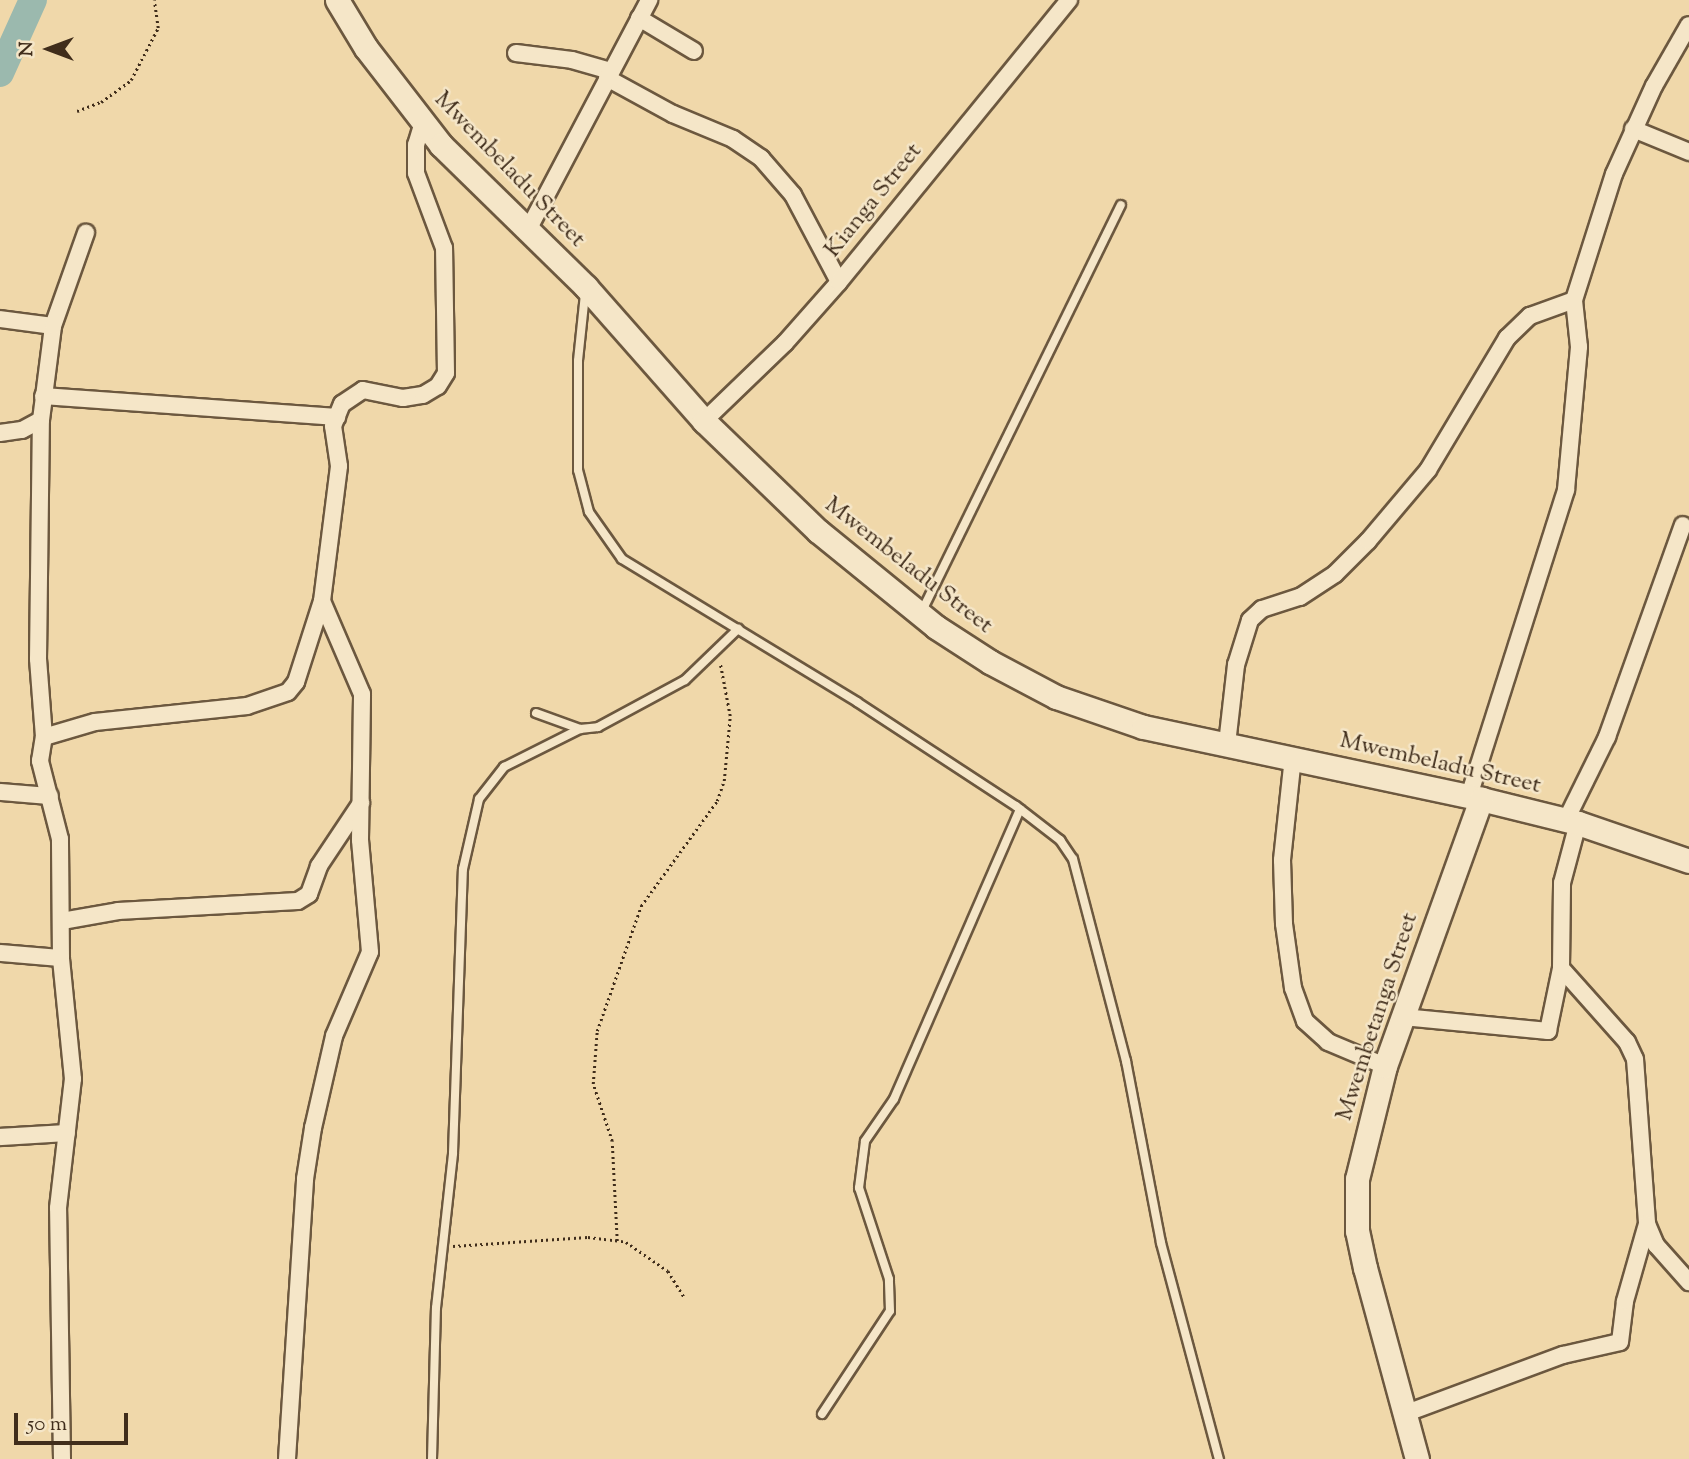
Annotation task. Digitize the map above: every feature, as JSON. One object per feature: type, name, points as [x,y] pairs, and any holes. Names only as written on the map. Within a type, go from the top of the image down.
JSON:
[{"type":"street","name":"Mwembeladu Street","points":[[337,0],[423,122],[586,287],[704,421],[818,531],[920,614],[990,662],[1056,697],[1143,727],[1475,797],[1572,822],[1689,861]]},
{"type":"street","points":[[529,229],[649,0]]},
{"type":"street","name":"Kianga Street","points":[[704,421],[785,343],[839,282],[1069,0]]},
{"type":"street","points":[[639,18],[694,51]]},
{"type":"street","points":[[1475,797],[1566,490],[1579,347],[1574,300],[1633,129],[1681,52],[1689,25]]},
{"type":"street","points":[[516,53],[572,60],[609,74],[673,114],[733,139],[761,158],[793,195],[839,282]]},
{"type":"street","points":[[44,737],[95,722],[247,705],[288,692],[301,672],[322,601],[339,466],[333,426],[342,404],[355,393],[423,395],[438,386],[446,373],[444,248],[416,173],[416,145],[423,122]]},
{"type":"street","points":[[1633,129],[1689,152]]},
{"type":"street","points":[[62,1459],[58,1208],[73,1079],[61,958],[60,839],[40,761],[44,737],[38,659],[41,420],[53,326],[86,233]]},
{"type":"street","points":[[1227,744],[1236,665],[1250,620],[1262,609],[1300,597],[1352,558],[1428,470],[1507,338],[1531,316],[1574,300]]},
{"type":"street","points":[[0,319],[53,326]]},
{"type":"street","points":[[43,396],[337,417]]},
{"type":"street","points":[[0,433],[22,430],[41,420]]},
{"type":"street","points":[[1403,1017],[1548,1031],[1561,968],[1560,907],[1572,822],[1607,737],[1683,525]]},
{"type":"street","points":[[287,1459],[305,1178],[313,1128],[334,1036],[369,951],[361,803],[362,694],[322,601]]},
{"type":"street","points":[[1293,757],[1282,860],[1284,924],[1293,988],[1305,1021],[1328,1042],[1385,1066]]},
{"type":"street","points":[[0,792],[50,796]]},
{"type":"street","name":"Mwembetanga Street","points":[[1417,1459],[1365,1268],[1357,1218],[1357,1179],[1385,1066],[1475,797]]},
{"type":"street","points":[[62,921],[118,911],[298,901],[309,894],[319,866],[361,803]]},
{"type":"street","points":[[0,953],[61,958]]},
{"type":"street","points":[[1561,968],[1627,1042],[1635,1059],[1647,1224],[1656,1245],[1689,1282]]},
{"type":"street","points":[[0,1138],[67,1133]]},
{"type":"street","points":[[1404,1414],[1563,1355],[1620,1342],[1625,1301],[1647,1224]]},
{"type":"lane","points":[[920,614],[1121,205]]},
{"type":"lane","points":[[586,287],[576,431],[578,470],[589,512],[622,559],[738,629],[1020,809],[1060,840],[1080,880],[1126,1061],[1161,1243],[1219,1459]]},
{"type":"lane","points":[[432,1459],[443,1246],[453,1153],[463,869],[479,799],[504,767],[580,729],[598,727],[685,680],[738,629]]},
{"type":"lane","points":[[536,713],[580,729]]},
{"type":"lane","points":[[822,1414],[890,1311],[889,1279],[859,1188],[865,1141],[894,1099],[1020,809]]},
{"type":"path","points":[[77,111],[101,102],[131,80],[158,27],[154,0]]},
{"type":"path","points":[[617,1241],[612,1141],[593,1084],[596,1040],[641,906],[717,801],[724,781],[730,716],[717,652]]},
{"type":"path","points":[[443,1246],[588,1237],[617,1241],[645,1251],[668,1271],[684,1297]]},
{"type":"waterway","points":[[0,73],[33,0]]}]
